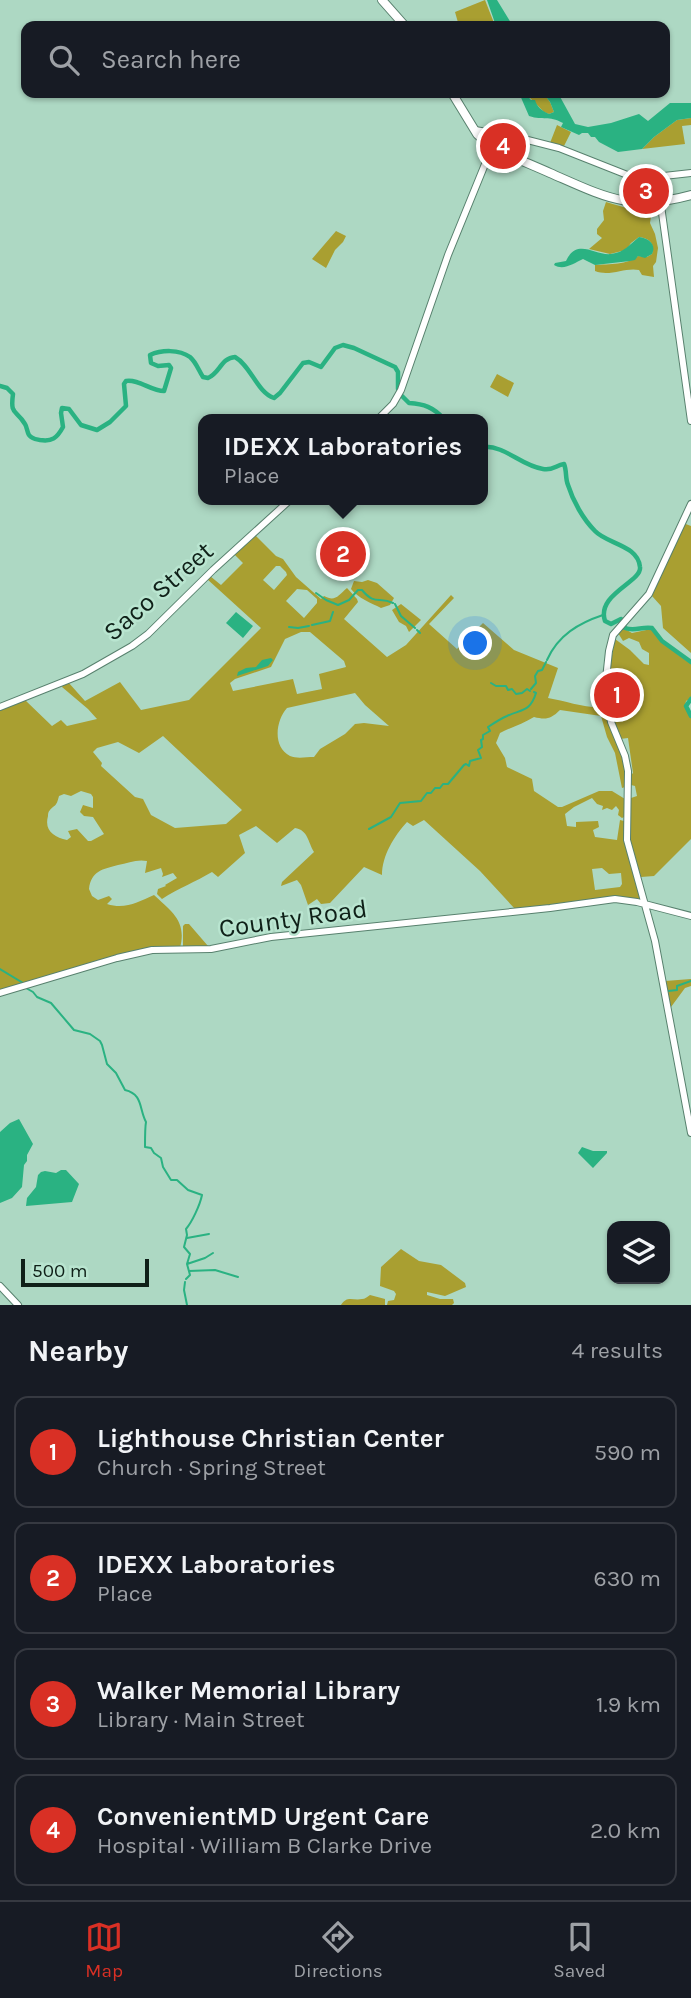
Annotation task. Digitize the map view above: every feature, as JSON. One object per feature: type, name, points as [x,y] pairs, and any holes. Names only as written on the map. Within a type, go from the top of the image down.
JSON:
[{"type":"highway","points":[[382,0],[401,21]]},
{"type":"highway","points":[[455,98],[475,129],[478,139],[491,148],[604,197],[630,203],[660,204],[691,197]]},
{"type":"main road","points":[[475,129],[567,151],[635,178],[691,173]]},
{"type":"main road","points":[[383,414],[401,390],[449,251],[491,148]]},
{"type":"main road","points":[[657,177],[691,421]]},
{"type":"main road","points":[[691,503],[654,586],[616,631],[610,643],[605,688],[610,716],[628,771],[626,828],[630,852],[655,942],[691,1133]]},
{"type":"main road","name":"Saco Street","points":[[0,707],[83,674],[132,646],[284,505]]},
{"type":"main road","name":"County Road","points":[[0,993],[145,951],[211,949],[294,934],[596,902],[628,903],[691,917]]},
{"type":"main road","points":[[0,1286],[18,1305]]},
{"type":"shaded area","points":[[485,0],[493,21],[458,21],[455,12]]},
{"type":"shaded area","points":[[487,0],[497,0],[510,21],[494,21]]},
{"type":"shaded area","points":[[521,98],[535,100],[540,108],[549,114],[554,112],[547,98],[561,98],[575,124],[588,127],[639,114],[648,121],[670,103],[691,103],[691,118],[677,120],[642,149],[618,152],[588,133],[579,135],[561,127],[563,123],[558,121],[529,116]]},
{"type":"shaded area","points":[[530,98],[547,98],[554,112],[544,112]]},
{"type":"shaded area","points":[[691,118],[691,125],[682,126],[685,144],[642,149],[677,120]]},
{"type":"shaded area","points":[[557,125],[571,132],[564,146],[550,143]]},
{"type":"shaded area","points":[[606,202],[630,209],[642,207],[652,210],[650,223],[658,248],[653,266],[654,277],[642,275],[639,270],[634,269],[606,273],[595,271],[595,265],[624,263],[638,256],[647,257],[653,250],[650,242],[639,237],[626,250],[610,254],[589,249],[602,238],[597,234],[597,229],[604,220]]},
{"type":"shaded area","points":[[336,231],[346,236],[326,268],[312,259]]},
{"type":"shaded area","points":[[639,237],[648,240],[653,247],[652,254],[645,258],[638,256],[635,260],[595,265],[583,259],[565,267],[554,265],[566,261],[575,250],[587,249],[605,254],[620,252]]},
{"type":"shaded area","points":[[497,374],[514,383],[508,397],[490,387]]},
{"type":"shaded area","points":[[683,523],[691,526],[691,653],[663,628],[661,606],[652,596]]},
{"type":"shaded area","points":[[253,533],[276,556],[283,559],[296,577],[321,599],[324,596],[336,597],[347,588],[358,602],[344,619],[387,657],[406,645],[451,595],[454,598],[429,624],[457,649],[483,623],[514,650],[558,668],[548,698],[584,706],[605,707],[624,766],[625,787],[622,788],[615,753],[601,716],[560,710],[551,717],[534,717],[500,733],[496,743],[507,767],[532,779],[534,791],[558,807],[599,791],[612,791],[625,799],[622,818],[618,815],[616,806],[612,810],[602,810],[603,806],[592,798],[565,814],[567,826],[576,827],[576,822],[598,821],[599,827],[593,830],[595,837],[617,840],[620,820],[624,821],[632,870],[641,899],[639,901],[625,898],[515,909],[480,871],[424,820],[413,826],[407,822],[386,854],[382,875],[364,867],[330,903],[321,904],[317,899],[308,905],[297,880],[281,886],[314,852],[305,834],[295,828],[277,843],[256,826],[239,835],[245,853],[218,877],[212,872],[162,899],[157,894],[158,889],[177,878],[173,873],[162,877],[161,868],[145,873],[147,861],[107,868],[92,878],[89,889],[92,896],[98,900],[109,896],[112,899],[107,904],[114,906],[137,903],[154,895],[180,924],[180,948],[161,948],[0,991],[0,708],[25,700],[52,726],[61,720],[67,726],[97,719],[62,687],[68,682],[85,701],[120,682],[141,710],[189,700],[261,628],[207,579],[210,576],[221,585],[243,563],[232,552]],"holes":[[[276,566],[280,566],[287,575],[274,590],[263,580]],[[297,589],[307,590],[317,599],[317,603],[304,618],[286,601]],[[301,632],[310,632],[344,661],[346,667],[319,674],[322,689],[297,694],[293,679],[233,691],[230,683],[235,679],[271,667],[285,639]],[[355,693],[389,726],[355,724],[345,734],[320,749],[314,757],[296,757],[284,752],[278,740],[278,726],[287,708]],[[163,736],[242,810],[226,824],[175,828],[151,815],[143,799],[135,797],[101,766],[102,763],[93,752],[97,748],[118,742],[139,753]],[[81,791],[91,794],[93,808],[83,805],[80,812],[84,816],[93,817],[104,834],[88,841],[77,829],[68,831],[71,837],[67,840],[51,832],[47,826],[48,812],[59,796],[71,796]],[[602,868],[609,874],[621,873],[620,887],[595,890],[592,869]]]},
{"type":"shaded area","points":[[368,580],[377,583],[394,598],[390,605],[381,608],[361,598],[351,589],[354,581]]},
{"type":"shaded area","points":[[401,604],[421,620],[409,632],[392,610]]},
{"type":"shaded area","points":[[236,612],[253,626],[243,638],[226,623]]},
{"type":"shaded area","points":[[623,628],[632,633],[651,629],[691,663],[691,698],[686,701],[685,706],[691,718],[691,839],[654,876],[641,877],[630,842],[631,798],[637,796],[635,786],[631,785],[633,773],[628,738],[620,739],[609,704],[622,701],[618,673],[609,672],[615,639],[644,664],[649,665],[649,653],[642,649],[639,642],[629,638],[623,641],[618,633]]},
{"type":"shaded area","points":[[262,660],[273,660],[268,666],[237,676],[238,672],[256,667]]},
{"type":"shaded area","points":[[185,924],[189,924],[208,946],[185,948]]},
{"type":"shaded area","points":[[691,979],[691,986],[685,988],[671,1007],[665,981]]},
{"type":"shaded area","points":[[19,1119],[33,1144],[24,1165],[22,1187],[12,1198],[0,1203],[0,1132]]},
{"type":"shaded area","points":[[582,1147],[607,1153],[593,1168],[578,1153]]},
{"type":"shaded area","points":[[66,1170],[79,1184],[72,1202],[26,1206],[27,1198],[36,1187],[38,1175],[45,1171],[56,1173]]},
{"type":"shaded area","points":[[401,1249],[419,1261],[441,1265],[465,1283],[466,1287],[445,1296],[427,1292],[427,1295],[440,1299],[453,1299],[452,1305],[387,1305],[388,1301],[394,1300],[396,1294],[380,1286],[381,1267]]},
{"type":"shaded area","points":[[370,1295],[385,1299],[385,1305],[341,1305],[348,1299],[363,1299]]},
{"type":"waterway","points":[[0,386],[13,394],[13,409],[25,424],[29,435],[34,439],[44,440],[54,438],[63,427],[62,408],[69,409],[81,425],[97,430],[110,422],[126,406],[126,381],[164,391],[171,368],[169,365],[158,366],[151,363],[150,355],[159,352],[186,354],[194,361],[203,377],[208,378],[227,360],[235,357],[263,390],[274,398],[303,363],[309,362],[321,367],[335,348],[343,345],[395,367],[398,372],[398,389]]},
{"type":"waterway","points":[[402,396],[409,403],[424,405],[438,414]]},
{"type":"waterway","points":[[488,447],[499,449],[543,469],[564,464],[570,491],[586,521],[600,535],[634,554],[640,567],[639,573],[607,603],[605,621],[611,624],[621,619],[625,628],[629,629],[652,628],[662,641],[691,662]]},
{"type":"waterway","points":[[316,593],[338,605],[349,600],[358,590],[374,599],[393,603]]},
{"type":"waterway","points":[[395,604],[401,616],[415,628]]},
{"type":"waterway","points":[[312,625],[330,621],[333,612]]},
{"type":"waterway","points":[[547,660],[557,644],[570,631],[603,615]]},
{"type":"waterway","points":[[289,627],[309,626]]},
{"type":"waterway","points":[[417,630],[420,633]]},
{"type":"waterway","points":[[531,689],[536,683],[535,676],[546,662]]},
{"type":"waterway","points":[[491,683],[506,686],[516,694],[527,689],[530,691]]},
{"type":"waterway","points":[[369,829],[391,817],[400,803],[421,801],[427,793],[448,784],[464,765],[469,766],[470,761],[481,758],[478,750],[482,747],[483,735],[490,731],[488,727],[528,707],[534,699],[534,692]]},
{"type":"waterway","points":[[691,699],[686,706],[691,716]]},
{"type":"waterway","points":[[0,969],[23,983]]},
{"type":"waterway","points":[[668,991],[677,990],[677,986],[691,981]]},
{"type":"waterway","points":[[26,988],[51,1003],[74,1030],[90,1034],[100,1041],[107,1064],[116,1073],[125,1090],[138,1098],[146,1122],[145,1147],[151,1148],[161,1158],[171,1180],[177,1180],[188,1190],[202,1195],[196,1213],[186,1229],[184,1247],[190,1254],[187,1264],[190,1275],[186,1279]]},
{"type":"waterway","points":[[187,1238],[209,1234]]},
{"type":"waterway","points":[[187,1264],[213,1253]]},
{"type":"waterway","points":[[189,1271],[215,1270],[238,1277]]},
{"type":"waterway","points":[[185,1282],[187,1305]]},
{"type":"place","name":"ConvenientMD Urgent Care","points":[[503,146]]},
{"type":"place","name":"Walker Memorial Library","points":[[646,191]]},
{"type":"place","name":"IDEXX Laboratories","points":[[343,554]]},
{"type":"place","name":"Lighthouse Christian Center","points":[[617,695]]}]
